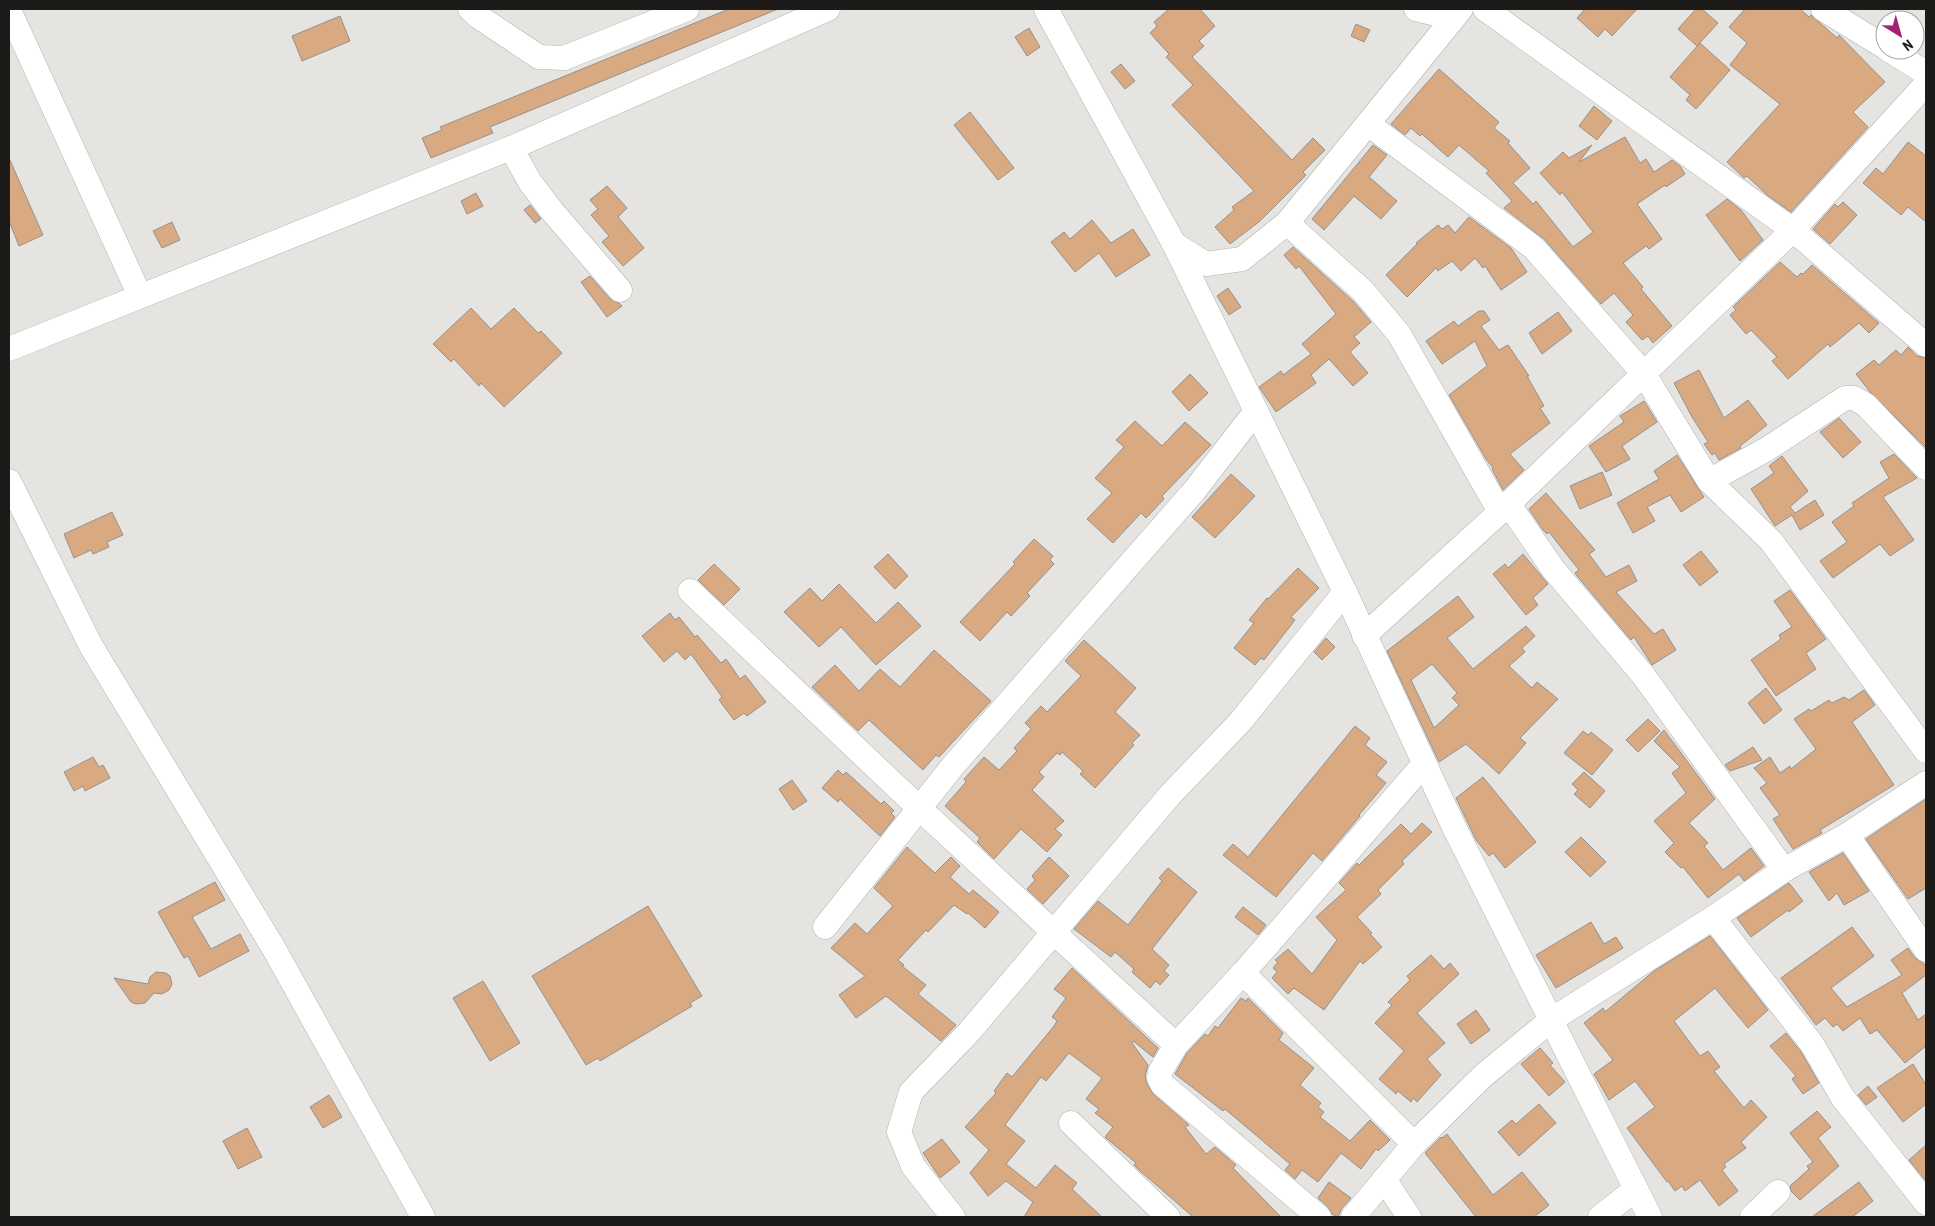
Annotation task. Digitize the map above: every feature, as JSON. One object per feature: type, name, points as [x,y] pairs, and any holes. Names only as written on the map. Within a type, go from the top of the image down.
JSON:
[{"type":"street","points":[[470,9],[539,57],[564,58],[687,9]]},
{"type":"street","points":[[9,349],[511,148],[828,9]]},
{"type":"street","points":[[1046,9],[1174,244],[1345,592],[1453,826],[1650,1217]]},
{"type":"street","points":[[1416,9],[1457,14]]},
{"type":"street","points":[[1485,9],[1793,230],[1926,345]]},
{"type":"street","points":[[1823,9],[1875,41]]},
{"type":"street","points":[[9,10],[140,296]]},
{"type":"street","points":[[1174,244],[1206,264],[1242,259],[1288,223],[1457,14]]},
{"type":"street","points":[[1906,60],[1926,73]]},
{"type":"street","points":[[1364,636],[1504,507],[1793,230],[1926,84]]},
{"type":"street","points":[[1368,124],[1534,248],[1644,374],[1708,480],[1771,541],[1926,751]]},
{"type":"street","points":[[511,148],[530,182],[620,290]]},
{"type":"street","points":[[1288,223],[1363,291],[1399,334],[1504,507],[1553,569],[1643,675],[1784,870]]},
{"type":"street","points":[[1708,480],[1767,449],[1845,398],[1854,398],[1866,405],[1926,468]]},
{"type":"street","points":[[825,927],[958,760],[1194,491],[1256,411]]},
{"type":"street","points":[[9,481],[91,646],[273,947],[423,1217]]},
{"type":"street","points":[[690,591],[919,808],[1176,1045]]},
{"type":"street","points":[[954,1217],[913,1166],[898,1132],[911,1092],[969,1032],[1170,795],[1240,722],[1345,592]]},
{"type":"street","points":[[1319,1217],[1162,1084],[1159,1078],[1160,1072],[1176,1045],[1243,973],[1424,764]]},
{"type":"street","points":[[1353,1217],[1414,1144],[1484,1075],[1551,1020],[1713,918],[1784,870],[1848,834],[1926,783]]},
{"type":"street","points":[[1848,834],[1926,950]]},
{"type":"street","points":[[1713,918],[1812,1044],[1843,1098],[1926,1203]]},
{"type":"street","points":[[1243,973],[1414,1144]]},
{"type":"street","points":[[1071,1124],[1168,1217]]},
{"type":"street","points":[[1384,1180],[1409,1217]]},
{"type":"street","points":[[1600,1217],[1636,1189]]},
{"type":"street","points":[[1752,1217],[1778,1192]]},
{"type":"building","points":[[729,9],[778,9],[490,127],[493,133],[431,158],[422,138],[442,130],[440,127]]},
{"type":"building","points":[[1169,9],[1200,9],[1215,26],[1199,41],[1204,46],[1192,57],[1292,160],[1313,138],[1325,150],[1303,172],[1306,175],[1260,221],[1230,244],[1215,227],[1234,210],[1232,207],[1254,191],[1172,105],[1193,85],[1166,57],[1169,54],[1150,33],[1157,26],[1154,22]]},
{"type":"building","points":[[1585,9],[1637,9],[1612,36],[1605,29],[1598,37],[1577,18]]},
{"type":"building","points":[[1696,9],[1702,9],[1718,23],[1697,46],[1678,29]]},
{"type":"building","points":[[1745,9],[1800,9],[1809,17],[1811,15],[1837,38],[1839,35],[1885,82],[1853,112],[1868,127],[1791,212],[1767,195],[1747,176],[1744,178],[1727,162],[1780,104],[1730,65],[1747,43],[1729,27]]},
{"type":"building","points":[[340,16],[350,41],[302,61],[292,36]]},
{"type":"building","points":[[1356,24],[1370,30],[1364,42],[1351,36]]},
{"type":"building","points":[[1029,28],[1040,47],[1027,56],[1015,37]]},
{"type":"building","points":[[1700,43],[1730,70],[1696,109],[1686,100],[1690,95],[1670,77]]},
{"type":"building","points":[[1121,64],[1135,81],[1125,89],[1111,72]]},
{"type":"building","points":[[1439,69],[1499,122],[1494,128],[1510,141],[1508,143],[1530,168],[1513,183],[1533,204],[1536,201],[1573,247],[1593,232],[1562,192],[1560,195],[1540,173],[1563,152],[1569,158],[1592,145],[1579,162],[1625,137],[1640,163],[1646,159],[1654,172],[1672,160],[1680,166],[1685,174],[1637,204],[1662,239],[1649,249],[1646,246],[1623,263],[1643,287],[1641,289],[1672,326],[1653,343],[1648,336],[1642,340],[1626,322],[1633,315],[1614,293],[1601,304],[1544,239],[1504,208],[1512,201],[1486,173],[1489,171],[1459,145],[1448,157],[1422,134],[1420,136],[1411,128],[1405,135],[1391,124]]},
{"type":"building","points":[[1594,106],[1612,121],[1597,140],[1579,126]]},
{"type":"building","points":[[970,112],[1014,168],[998,180],[954,125]]},
{"type":"building","points":[[1908,142],[1926,156],[1926,222],[1908,207],[1901,215],[1863,183],[1876,168],[1883,174]]},
{"type":"building","points":[[1373,145],[1387,155],[1369,177],[1397,201],[1381,219],[1354,196],[1324,230],[1312,219]]},
{"type":"building","points":[[9,158],[43,235],[19,246],[9,221]]},
{"type":"building","points":[[607,186],[627,208],[618,217],[644,248],[623,266],[602,242],[609,236],[591,215],[598,209],[590,200]]},
{"type":"building","points":[[476,193],[483,206],[467,214],[461,201]]},
{"type":"building","points":[[1727,199],[1741,210],[1763,240],[1740,261],[1706,215]]},
{"type":"building","points":[[1843,202],[1857,215],[1830,244],[1813,229],[1835,204],[1838,207]]},
{"type":"building","points":[[530,205],[541,219],[535,223],[524,210]]},
{"type":"building","points":[[1469,217],[1511,248],[1527,272],[1501,290],[1485,266],[1483,268],[1475,258],[1461,271],[1452,261],[1438,271],[1436,268],[1407,297],[1386,275],[1416,243],[1438,225],[1442,229],[1448,225],[1455,233]]},
{"type":"building","points":[[1092,220],[1111,243],[1133,229],[1150,255],[1116,277],[1099,253],[1075,272],[1051,242],[1064,232],[1070,239]]},
{"type":"building","points":[[172,222],[180,240],[162,248],[153,231]]},
{"type":"building","points":[[1293,247],[1353,301],[1371,322],[1354,337],[1360,343],[1350,352],[1368,373],[1353,386],[1329,359],[1311,375],[1316,383],[1276,412],[1259,387],[1281,371],[1283,375],[1311,354],[1302,344],[1336,314],[1299,266],[1296,269],[1284,255]]},
{"type":"building","points":[[1780,262],[1797,277],[1812,265],[1879,323],[1869,333],[1859,323],[1830,347],[1828,344],[1788,379],[1772,361],[1777,357],[1751,330],[1746,334],[1730,315],[1736,310],[1733,307]]},
{"type":"building","points":[[590,276],[610,299],[622,306],[607,317],[581,282]]},
{"type":"building","points":[[1228,288],[1241,307],[1229,315],[1217,296]]},
{"type":"building","points":[[471,308],[491,329],[514,308],[538,333],[541,331],[562,353],[504,407],[481,383],[479,386],[454,359],[451,362],[433,344]]},
{"type":"building","points":[[1479,311],[1484,311],[1490,320],[1481,326],[1499,350],[1508,345],[1529,376],[1527,376],[1544,406],[1540,408],[1550,423],[1510,454],[1524,470],[1503,490],[1493,468],[1449,395],[1487,366],[1475,341],[1442,364],[1426,341],[1454,321],[1458,326]]},
{"type":"building","points":[[1558,312],[1572,331],[1542,354],[1529,333]]},
{"type":"building","points":[[1908,347],[1917,356],[1926,358],[1926,448],[1870,392],[1856,374],[1874,360],[1879,365],[1896,350],[1901,355]]},
{"type":"building","points":[[1699,370],[1724,418],[1748,400],[1767,425],[1740,446],[1741,448],[1719,460],[1715,453],[1712,455],[1704,444],[1708,442],[1674,383]]},
{"type":"building","points":[[1190,374],[1208,393],[1189,411],[1172,392]]},
{"type":"building","points":[[1644,401],[1657,422],[1622,446],[1630,459],[1606,472],[1589,446],[1624,422],[1620,416]]},
{"type":"building","points":[[1839,418],[1861,442],[1843,458],[1820,432]]},
{"type":"building","points":[[1135,421],[1162,446],[1185,422],[1211,445],[1162,496],[1164,499],[1146,518],[1141,513],[1113,543],[1087,519],[1112,493],[1095,478],[1124,447],[1116,440]]},
{"type":"building","points":[[1894,454],[1917,478],[1883,497],[1914,540],[1890,556],[1880,544],[1833,578],[1820,561],[1847,542],[1832,522],[1854,506],[1852,503],[1889,478],[1880,462]]},
{"type":"building","points":[[1677,455],[1704,497],[1681,512],[1670,495],[1647,507],[1655,521],[1633,533],[1617,503],[1659,479],[1654,471]]},
{"type":"building","points":[[1782,456],[1808,491],[1790,507],[1795,513],[1815,500],[1824,515],[1800,530],[1792,515],[1775,526],[1751,489],[1774,473],[1769,466]]},
{"type":"building","points":[[1602,472],[1612,495],[1580,509],[1570,486]]},
{"type":"building","points":[[1231,474],[1255,496],[1215,538],[1192,517]]},
{"type":"building","points":[[1546,493],[1595,550],[1589,554],[1606,577],[1629,565],[1637,581],[1616,592],[1654,634],[1663,629],[1676,650],[1652,665],[1634,637],[1631,640],[1578,577],[1575,573],[1579,570],[1549,532],[1547,534],[1543,530],[1529,509]]},
{"type":"building","points":[[112,512],[123,535],[107,542],[109,547],[93,554],[91,550],[74,558],[64,534]]},
{"type":"building","points":[[1034,539],[1053,556],[1050,560],[1054,564],[1027,593],[1030,596],[1011,616],[1007,612],[980,641],[960,622],[1015,564],[1013,562]]},
{"type":"building","points":[[1701,551],[1718,572],[1700,586],[1683,565]]},
{"type":"building","points":[[888,554],[908,576],[895,589],[874,567]]},
{"type":"building","points":[[1523,554],[1548,584],[1533,598],[1538,605],[1526,615],[1493,574],[1505,564],[1508,568]]},
{"type":"building","points":[[714,564],[740,589],[724,605],[698,580]]},
{"type":"building","points":[[1298,568],[1319,588],[1291,617],[1295,620],[1264,660],[1261,658],[1255,665],[1234,648],[1254,623],[1249,620],[1267,598]]},
{"type":"building","points":[[839,584],[876,623],[898,602],[921,626],[876,665],[841,627],[819,647],[784,612],[810,588],[822,601]]},
{"type":"building","points":[[1790,590],[1826,639],[1806,653],[1816,669],[1776,696],[1751,660],[1781,639],[1779,635],[1792,627],[1774,601]]},
{"type":"building","points":[[1458,596],[1474,617],[1447,638],[1473,669],[1526,626],[1535,636],[1522,648],[1525,652],[1509,666],[1532,688],[1537,682],[1558,699],[1520,738],[1526,743],[1499,774],[1466,744],[1439,762],[1387,651]],"holes":[[[1432,664],[1457,693],[1452,698],[1459,705],[1434,728],[1411,680]]]},
{"type":"building","points":[[670,613],[675,620],[679,617],[695,637],[697,635],[721,663],[726,659],[740,679],[745,675],[766,702],[747,716],[744,713],[734,720],[719,700],[722,697],[691,654],[685,660],[677,651],[664,662],[642,636]]},
{"type":"building","points":[[1326,638],[1335,647],[1322,660],[1314,652]]},
{"type":"building","points":[[1084,640],[1136,688],[1115,712],[1140,735],[1132,743],[1134,745],[1095,788],[1080,774],[1083,771],[1062,752],[1060,755],[1057,753],[1039,772],[1044,777],[1032,790],[1064,821],[1055,829],[1062,835],[1047,852],[1021,829],[994,859],[977,842],[980,838],[945,806],[966,782],[964,779],[984,757],[999,770],[1017,751],[1014,748],[1031,729],[1025,723],[1041,706],[1047,712],[1081,676],[1065,661]]},
{"type":"building","points":[[934,650],[991,701],[939,757],[936,755],[923,770],[869,720],[858,731],[812,687],[835,665],[859,691],[880,669],[900,687]]},
{"type":"building","points":[[1766,688],[1782,710],[1764,724],[1748,703]]},
{"type":"building","points":[[1864,690],[1875,705],[1852,722],[1894,785],[1820,830],[1822,833],[1793,849],[1773,819],[1780,815],[1760,788],[1767,783],[1754,768],[1770,757],[1780,773],[1790,766],[1791,769],[1816,749],[1794,719],[1809,709],[1811,711],[1829,700],[1832,703],[1844,697],[1849,700]]},
{"type":"building","points":[[1648,719],[1660,731],[1638,752],[1626,740]]},
{"type":"building","points":[[1355,726],[1370,738],[1365,745],[1387,762],[1376,775],[1386,783],[1322,861],[1313,853],[1276,897],[1223,855],[1233,844],[1248,857]]},
{"type":"building","points":[[1664,730],[1715,799],[1689,823],[1708,843],[1704,846],[1723,870],[1751,848],[1764,866],[1744,881],[1739,874],[1708,898],[1683,867],[1681,868],[1665,852],[1674,843],[1654,821],[1686,793],[1672,773],[1680,767],[1654,741]]},
{"type":"building","points":[[1583,731],[1588,735],[1591,732],[1613,750],[1592,775],[1564,753]]},
{"type":"building","points":[[1753,747],[1762,760],[1730,771],[1725,765]]},
{"type":"building","points":[[93,757],[99,767],[103,765],[110,778],[85,791],[83,786],[74,791],[64,772]]},
{"type":"building","points":[[838,770],[843,775],[846,772],[881,804],[884,801],[894,811],[891,813],[895,817],[880,836],[840,799],[838,802],[822,788]]},
{"type":"building","points":[[1584,772],[1605,791],[1590,808],[1574,794],[1578,790],[1572,784]]},
{"type":"building","points":[[1483,777],[1536,842],[1505,868],[1493,853],[1489,856],[1476,840],[1456,798]]},
{"type":"building","points":[[792,780],[807,801],[793,810],[779,789]]},
{"type":"building","points":[[1926,799],[1926,888],[1908,899],[1866,839]]},
{"type":"building","points":[[1422,823],[1432,832],[1402,861],[1404,864],[1378,890],[1381,894],[1357,917],[1382,947],[1363,964],[1360,961],[1324,1010],[1294,988],[1288,994],[1272,978],[1277,972],[1273,968],[1278,962],[1275,960],[1288,949],[1312,974],[1337,940],[1316,917],[1346,890],[1339,883],[1357,863],[1359,865],[1401,824],[1411,834]]},
{"type":"building","points":[[1581,837],[1606,862],[1590,877],[1565,852]]},
{"type":"building","points":[[907,847],[935,873],[951,857],[960,866],[950,877],[969,894],[973,890],[999,912],[985,928],[968,913],[954,905],[928,932],[926,930],[898,960],[904,965],[902,966],[926,985],[918,994],[956,1025],[941,1041],[886,996],[856,1018],[839,995],[865,976],[831,948],[855,923],[867,934],[893,906],[874,888]]},
{"type":"building","points":[[1843,853],[1869,891],[1844,905],[1837,893],[1829,901],[1809,872]]},
{"type":"building","points":[[1049,857],[1069,876],[1043,904],[1027,889],[1035,880],[1032,876]]},
{"type":"building","points":[[1168,868],[1197,892],[1152,949],[1169,965],[1164,971],[1169,975],[1160,985],[1156,981],[1150,988],[1132,972],[1134,969],[1115,952],[1111,957],[1074,929],[1098,901],[1128,925],[1162,881],[1159,878]]},
{"type":"building","points":[[215,882],[225,900],[192,917],[211,949],[240,934],[249,951],[199,977],[188,956],[184,958],[158,912]]},
{"type":"building","points":[[1789,883],[1803,901],[1751,937],[1737,918]]},
{"type":"building","points":[[648,906],[702,996],[690,1003],[692,1006],[600,1061],[598,1058],[586,1065],[532,976]]},
{"type":"building","points":[[1243,907],[1266,925],[1258,935],[1235,917]]},
{"type":"building","points":[[1591,922],[1604,944],[1616,937],[1623,948],[1556,988],[1536,955]]},
{"type":"building","points":[[1852,927],[1874,956],[1831,988],[1847,1007],[1902,975],[1891,960],[1908,948],[1915,958],[1926,967],[1926,975],[1902,993],[1918,1020],[1926,1014],[1926,1046],[1905,1063],[1877,1030],[1870,1034],[1860,1018],[1843,1031],[1837,1024],[1833,1027],[1825,1018],[1816,1025],[1781,978]]},
{"type":"building","points":[[1710,936],[1768,1010],[1748,1028],[1715,988],[1674,1021],[1700,1056],[1708,1051],[1720,1067],[1714,1071],[1744,1108],[1751,1100],[1767,1117],[1741,1142],[1746,1148],[1724,1164],[1726,1167],[1722,1170],[1738,1191],[1719,1206],[1700,1180],[1685,1191],[1682,1186],[1675,1191],[1627,1128],[1655,1107],[1635,1081],[1609,1100],[1594,1074],[1613,1060],[1584,1023],[1603,1008],[1605,1012],[1654,971]]},
{"type":"building","points":[[1431,955],[1444,969],[1450,963],[1459,974],[1417,1013],[1445,1043],[1427,1059],[1441,1075],[1417,1102],[1413,1098],[1411,1102],[1398,1091],[1396,1094],[1379,1079],[1404,1051],[1375,1023],[1392,1005],[1388,1002],[1410,980],[1407,976]]},
{"type":"building","points":[[1072,968],[1158,1048],[1153,1057],[1133,1041],[1132,1043],[1148,1065],[1145,1076],[1153,1094],[1189,1125],[1185,1127],[1206,1154],[1215,1147],[1236,1165],[1233,1168],[1281,1217],[1193,1217],[1138,1169],[1134,1165],[1136,1163],[1105,1137],[1113,1127],[1095,1113],[1099,1109],[1086,1099],[1102,1078],[1069,1053],[1046,1081],[1041,1077],[1005,1125],[1025,1141],[1006,1164],[1036,1188],[1055,1165],[1077,1183],[1072,1189],[1102,1217],[1024,1217],[1033,1202],[1006,1181],[988,1196],[970,1173],[989,1150],[965,1127],[996,1093],[994,1091],[1007,1073],[1012,1077],[1054,1026],[1057,1021],[1052,1017],[1066,998],[1054,989]]},
{"type":"building","points":[[156,972],[166,973],[170,976],[172,984],[169,990],[162,994],[154,993],[145,1003],[136,1004],[131,1002],[114,978],[148,984],[150,977]]},
{"type":"building","points":[[483,981],[520,1043],[490,1061],[453,998]]},
{"type":"building","points":[[1241,998],[1246,1001],[1248,998],[1283,1033],[1279,1040],[1314,1068],[1300,1085],[1321,1103],[1318,1107],[1324,1112],[1320,1117],[1350,1141],[1370,1120],[1390,1140],[1378,1151],[1376,1149],[1361,1169],[1341,1153],[1318,1182],[1302,1170],[1295,1179],[1285,1170],[1290,1164],[1225,1109],[1223,1111],[1175,1074],[1187,1053],[1205,1034],[1208,1036],[1215,1026],[1218,1028]]},
{"type":"building","points":[[1476,1010],[1490,1030],[1471,1044],[1457,1024]]},
{"type":"building","points":[[1786,1033],[1801,1052],[1819,1083],[1803,1094],[1792,1079],[1796,1076],[1770,1046]]},
{"type":"building","points":[[1540,1048],[1553,1063],[1550,1065],[1565,1082],[1549,1096],[1521,1064]]},
{"type":"building","points":[[1913,1064],[1926,1085],[1926,1104],[1903,1122],[1877,1088]]},
{"type":"building","points":[[1868,1086],[1877,1097],[1866,1105],[1858,1095]]},
{"type":"building","points":[[329,1095],[342,1117],[323,1128],[310,1107]]},
{"type":"building","points":[[1539,1104],[1556,1123],[1519,1156],[1498,1132],[1512,1120],[1516,1124]]},
{"type":"building","points":[[1817,1111],[1831,1127],[1818,1138],[1839,1166],[1800,1200],[1791,1191],[1790,1186],[1809,1169],[1807,1166],[1813,1162],[1790,1133]]},
{"type":"building","points":[[247,1128],[262,1157],[238,1169],[223,1141]]},
{"type":"building","points":[[1447,1134],[1493,1195],[1522,1172],[1549,1205],[1534,1217],[1476,1217],[1425,1153],[1441,1137]]},
{"type":"building","points":[[942,1139],[960,1162],[940,1178],[923,1153]]},
{"type":"building","points":[[1926,1145],[1926,1181],[1909,1160]]},
{"type":"building","points":[[1329,1182],[1351,1198],[1342,1208],[1338,1217],[1332,1214],[1328,1207],[1318,1198]]},
{"type":"building","points":[[1859,1182],[1873,1201],[1852,1217],[1812,1217]]}]
